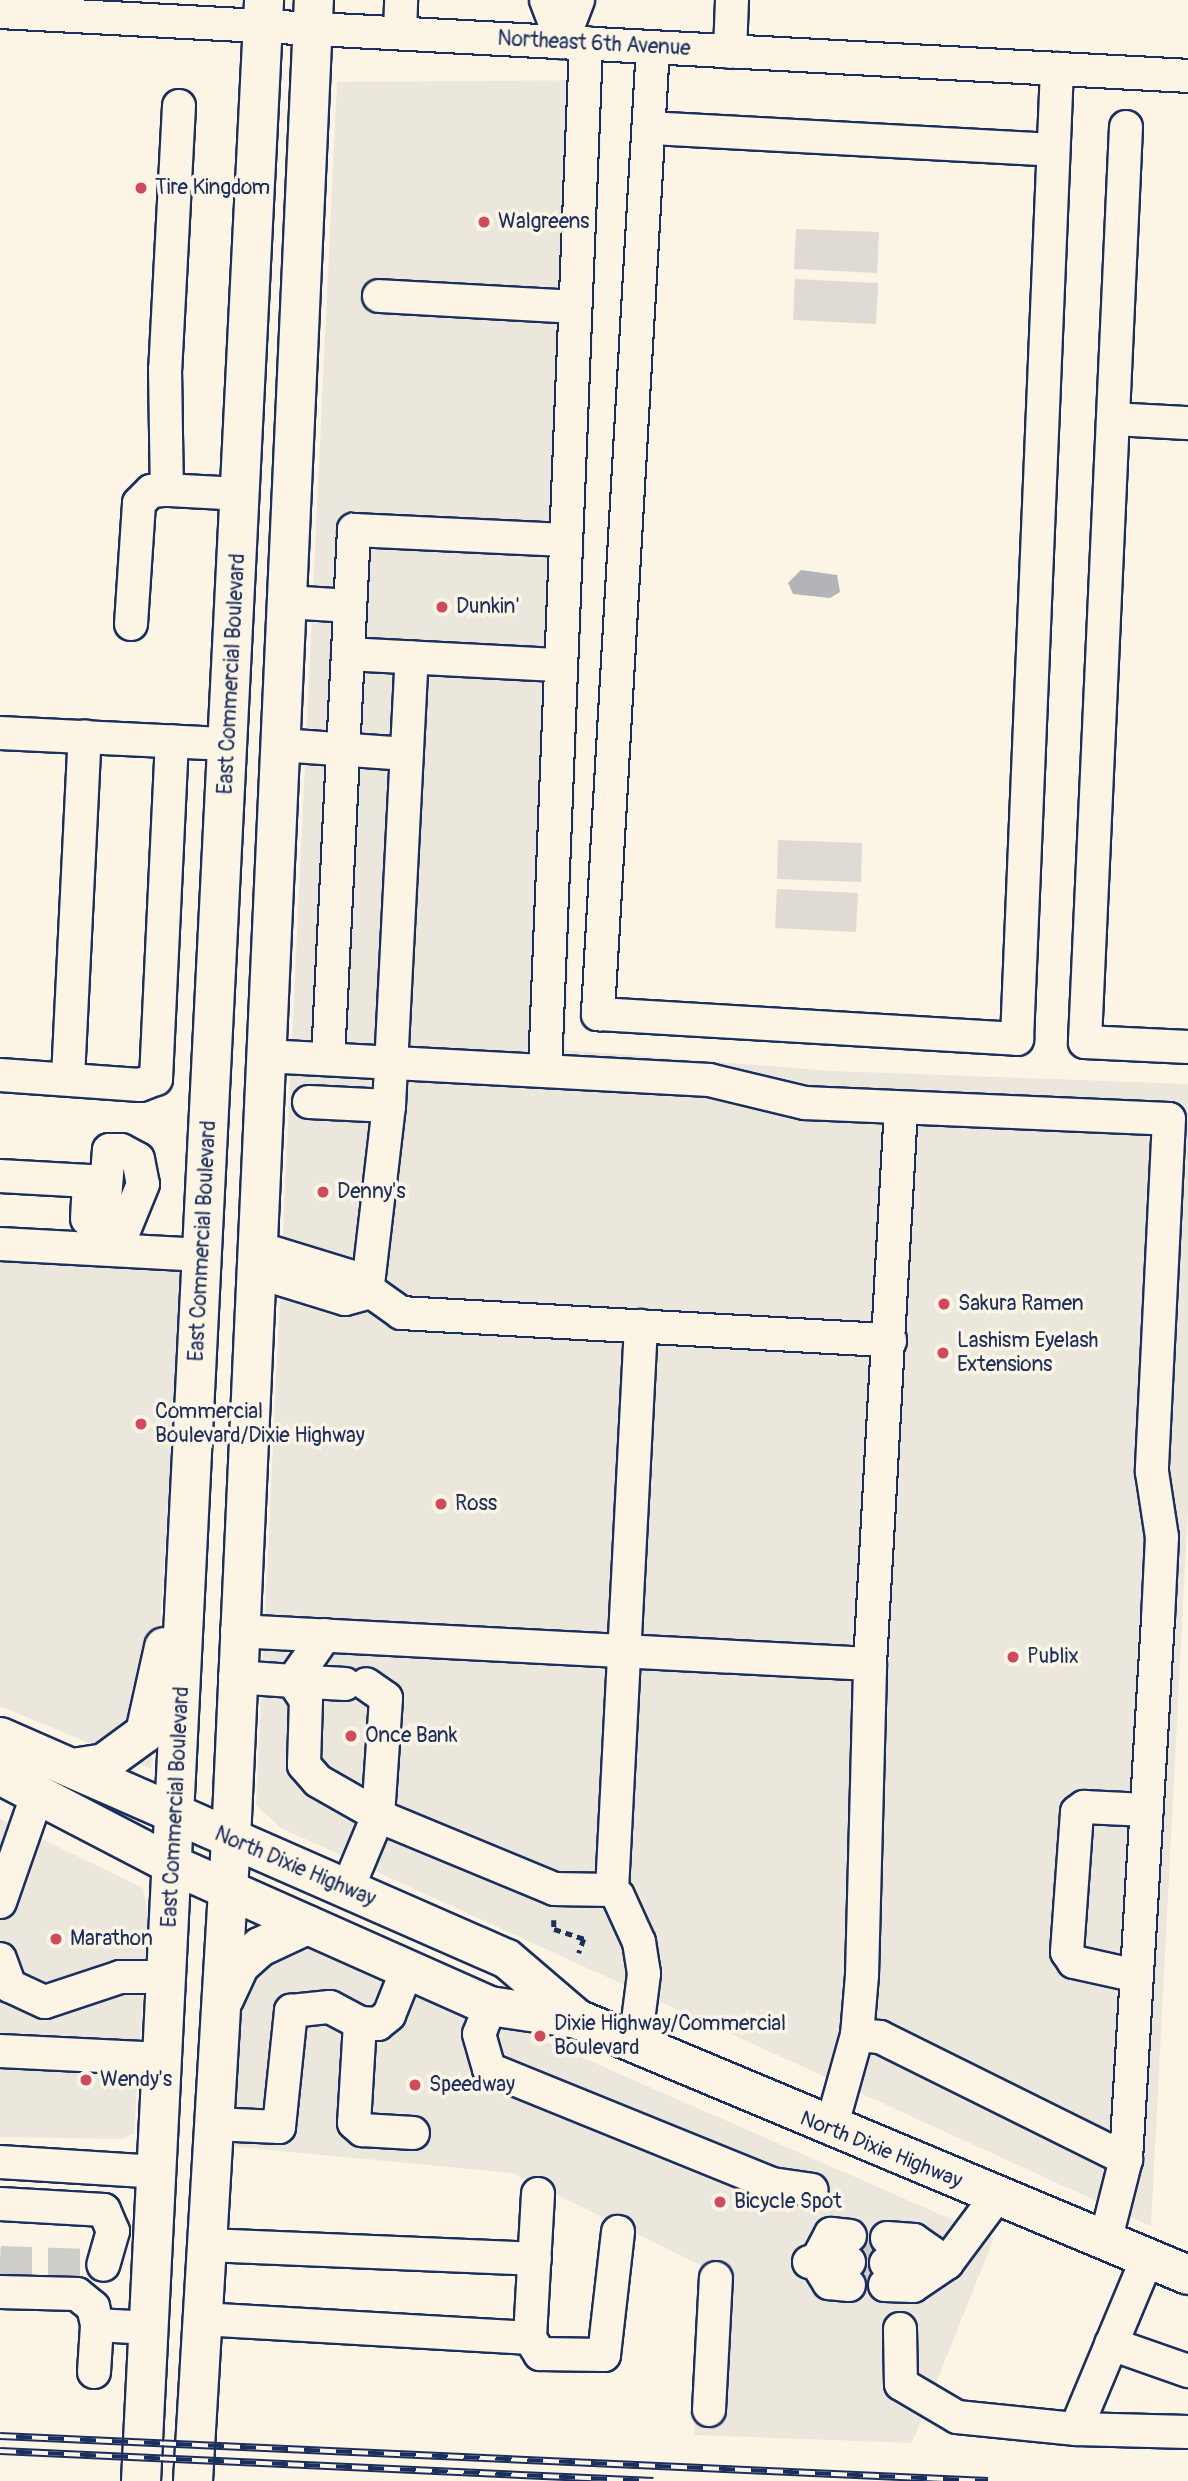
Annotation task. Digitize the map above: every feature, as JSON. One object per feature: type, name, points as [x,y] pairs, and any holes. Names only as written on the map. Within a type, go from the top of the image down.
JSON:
[{"type":"main road","name":"East Commercial Boulevard","points":[[141,2481],[264,13]]},
{"type":"main road","points":[[193,2481],[226,1888],[231,1840],[237,1631],[314,14]]},
{"type":"main road","points":[[242,476],[257,507],[251,698],[259,721],[280,745]]},
{"type":"main road","points":[[228,744],[242,755],[252,790],[244,964],[267,1014]]},
{"type":"main road","points":[[213,1052],[229,1083],[226,1215],[241,1258],[255,1259]]},
{"type":"main road","points":[[203,1255],[216,1268],[225,1298],[227,1370],[248,1400]]},
{"type":"main road","points":[[72,1768],[104,1763],[145,1733],[164,1647],[185,1626]]},
{"type":"main road","name":"North Dixie Highway","points":[[0,1737],[507,1959],[577,2019]]},
{"type":"main road","name":"North Dixie Highway","points":[[0,1775],[173,1865],[490,2006],[577,2019],[831,2129],[1188,2274]]},
{"type":"main road","points":[[220,2007],[240,1965],[260,1947],[307,1925]]},
{"type":"street","points":[[400,33],[401,0]]},
{"type":"street","points":[[546,0],[574,43]]},
{"type":"street","points":[[545,1070],[574,307],[574,43],[578,0]]},
{"type":"street","points":[[730,52],[732,0]]},
{"type":"street","name":"Northeast 6th Avenue","points":[[0,12],[174,10],[314,14],[400,33],[1188,76]]},
{"type":"street","points":[[653,47],[598,1014],[1017,1039],[1051,150],[1057,69]]},
{"type":"street","points":[[167,490],[165,369],[179,106]]},
{"type":"street","points":[[1126,127],[1085,1042],[1188,1047]]},
{"type":"street","points":[[650,128],[1051,150]]},
{"type":"street","points":[[379,296],[574,307]]},
{"type":"street","points":[[1113,419],[1188,423]]},
{"type":"street","points":[[131,624],[139,503],[151,491],[242,476]]},
{"type":"street","points":[[328,1059],[354,530],[565,540]]},
{"type":"street","points":[[287,602],[350,606]]},
{"type":"street","points":[[348,654],[560,665]]},
{"type":"street","points":[[367,1293],[389,1106],[412,658]]},
{"type":"street","points":[[0,733],[228,744]]},
{"type":"street","points":[[68,1078],[85,736]]},
{"type":"street","points":[[0,1075],[146,1085],[159,1071],[172,741]]},
{"type":"street","points":[[280,745],[407,754]]},
{"type":"street","points":[[265,1056],[709,1080],[805,1103],[1169,1119],[1152,1472],[1162,1537],[1147,1810],[1126,2159],[1105,2242]]},
{"type":"street","points":[[309,1102],[389,1106]]},
{"type":"street","points":[[831,2129],[857,2035],[870,1664],[901,1108]]},
{"type":"street","points":[[0,1176],[89,1181],[101,1249]]},
{"type":"street","points":[[0,1244],[203,1255]]},
{"type":"street","points":[[255,1259],[345,1299],[367,1293],[401,1313],[890,1340]]},
{"type":"street","points":[[635,2044],[642,1964],[639,1942],[611,1890],[641,1326]]},
{"type":"street","points":[[237,1631],[623,1649],[870,1664]]},
{"type":"street","points":[[293,1681],[325,1635]]},
{"type":"street","points":[[235,1677],[356,1684],[386,1698],[378,1816],[347,1889]]},
{"type":"street","points":[[293,1681],[306,1700],[308,1773],[378,1816],[554,1889],[611,1890]]},
{"type":"street","points":[[0,1902],[38,1793]]},
{"type":"street","points":[[1137,1976],[1074,1962],[1067,1952],[1077,1812],[1084,1807],[1147,1810]]},
{"type":"street","points":[[0,1959],[10,1986],[46,2002],[120,1977],[167,1977]]},
{"type":"street","points":[[213,2124],[279,2127],[291,2011],[330,2007],[360,2023],[378,2024],[389,2015],[407,1970]]},
{"type":"street","points":[[490,2006],[480,2034],[489,2069],[772,2184],[813,2190]]},
{"type":"street","points":[[360,2023],[356,2128],[413,2133]]},
{"type":"street","points":[[857,2035],[880,2037],[1126,2159]]},
{"type":"street","points":[[0,2051],[163,2059]]},
{"type":"street","points":[[0,2162],[158,2172]]},
{"type":"street","points":[[538,2194],[530,2338],[540,2354],[604,2355],[618,2232]]},
{"type":"street","points":[[886,2262],[947,2263],[996,2197]]},
{"type":"street","points":[[0,2204],[104,2210],[113,2231],[96,2265],[152,2267]]},
{"type":"street","points":[[831,2234],[849,2261],[829,2283],[812,2262],[831,2234]]},
{"type":"street","points":[[205,2245],[534,2259]]},
{"type":"street","points":[[1076,2429],[1147,2259]]},
{"type":"street","points":[[709,2410],[716,2278]]},
{"type":"street","points":[[0,2292],[76,2294],[93,2307],[97,2325],[94,2372]]},
{"type":"street","points":[[201,2319],[530,2338]]},
{"type":"street","points":[[97,2325],[149,2328]]},
{"type":"street","points":[[900,2329],[901,2384],[957,2417],[1076,2429],[1188,2432]]},
{"type":"street","points":[[1111,2344],[1188,2371]]},
{"type":"path","points":[[554,1920],[554,1929],[584,1939],[579,1953]]},
{"type":"shaded area","points":[[603,80],[565,1050],[832,1071],[1188,1084],[1188,1508],[1151,2226],[281,1828],[256,1805],[337,82]]},
{"type":"shaded area","points":[[796,229],[879,232],[877,273],[794,269]]},
{"type":"shaded area","points":[[795,279],[878,283],[876,324],[793,320]]},
{"type":"shaded area","points":[[801,570],[837,575],[840,592],[830,598],[793,594],[788,583]]},
{"type":"shaded area","points":[[778,840],[862,843],[861,882],[777,879]]},
{"type":"shaded area","points":[[777,889],[858,893],[856,932],[775,928]]},
{"type":"shaded area","points":[[0,1259],[183,1267],[151,1769],[0,1706]]},
{"type":"shaded area","points":[[0,1819],[143,1888],[148,1917],[134,2133],[122,2139],[0,2137]]},
{"type":"shaded area","points":[[323,1944],[994,2238],[912,2443],[694,2435],[706,2268],[513,2173],[227,2146],[245,1966],[265,1945]]},
{"type":"tunnel","points":[[850,2248],[886,2249]]},
{"type":"tunnel","points":[[0,2262],[89,2265]]},
{"type":"tunnel","points":[[849,2274],[886,2276]]},
{"type":"railway","points":[[0,2436],[988,2481]]},
{"type":"railway","points":[[0,2451],[653,2481]]},
{"type":"place","name":"Tire Kingdom","points":[[141,188]]},
{"type":"place","name":"Walgreens","points":[[484,222]]},
{"type":"place","name":"Dunkin'","points":[[442,607]]},
{"type":"place","name":"Denny's","points":[[323,1192]]},
{"type":"place","name":"Sakura Ramen","points":[[944,1304]]},
{"type":"place","name":"Lashism Eyelash Extensions","points":[[943,1353]]},
{"type":"place","name":"Commercial Boulevard/Dixie Highway","points":[[141,1424]]},
{"type":"place","name":"Ross","points":[[441,1504]]},
{"type":"place","name":"Publix","points":[[1013,1657]]},
{"type":"place","name":"Once Bank","points":[[351,1736]]},
{"type":"place","name":"Marathon","points":[[56,1939]]},
{"type":"place","name":"Dixie Highway/Commercial Boulevard","points":[[540,2036]]},
{"type":"place","name":"Wendy's","points":[[86,2080]]},
{"type":"place","name":"Speedway","points":[[415,2085]]},
{"type":"place","name":"Bicycle Spot","points":[[720,2202]]}]
